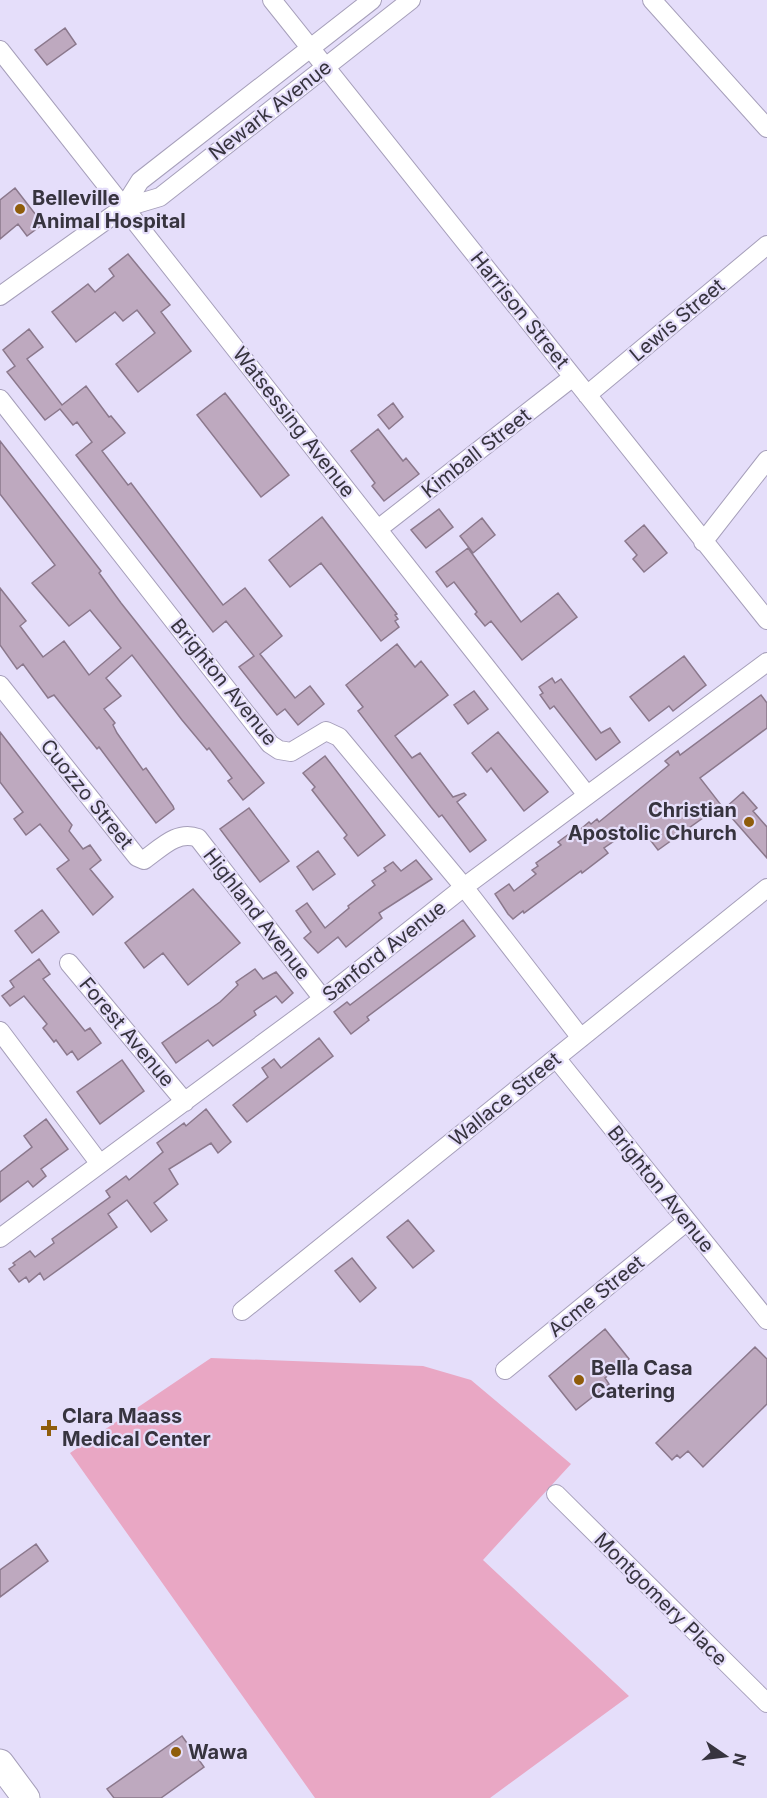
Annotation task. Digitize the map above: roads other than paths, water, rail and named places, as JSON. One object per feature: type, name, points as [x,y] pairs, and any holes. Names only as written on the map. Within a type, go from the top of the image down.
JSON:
[{"type":"main road","points":[[0,1763],[26,1798]]},
{"type":"street","name":"Harrison Street","points":[[272,0],[767,620]]},
{"type":"street","name":"Newark Avenue","points":[[123,208],[140,181],[311,50],[372,0]]},
{"type":"street","name":"Newark Avenue","points":[[0,296],[123,208],[160,197],[411,0]]},
{"type":"street","points":[[652,0],[767,128]]},
{"type":"street","name":"Watsessing Avenue","points":[[0,50],[587,795]]},
{"type":"street","name":"Lewis Street","points":[[587,395],[767,245]]},
{"type":"street","name":"Kimball Street","points":[[378,529],[573,376]]},
{"type":"street","name":"Brighton Avenue","points":[[0,399],[270,744],[279,750],[291,752],[326,731],[339,737],[464,887],[581,1038]]},
{"type":"street","points":[[703,542],[767,460]]},
{"type":"street","name":"Sanford Avenue","points":[[0,1238],[323,999],[464,887],[767,663]]},
{"type":"street","name":"Cuozzo Street","points":[[0,686],[137,857],[144,860],[176,837],[188,834]]},
{"type":"street","name":"Highland Avenue","points":[[188,834],[198,838],[323,999]]},
{"type":"street","name":"Wallace Street","points":[[242,1311],[581,1038],[764,896]]},
{"type":"street","name":"Forest Avenue","points":[[69,963],[185,1102]]},
{"type":"street","points":[[0,1030],[100,1164]]},
{"type":"street","name":"Brighton Avenue","points":[[556,1058],[767,1320]]},
{"type":"street","name":"Acme Street","points":[[505,1370],[686,1222]]},
{"type":"street","name":"Montgomery Place","points":[[556,1494],[767,1703]]},
{"type":"place","name":"Belleville Animal Hospital","points":[[20,209]]},
{"type":"place","name":"Christian Apostolic Church","points":[[749,822]]},
{"type":"place","name":"Bella Casa Catering","points":[[579,1380]]},
{"type":"place","name":"Clara Maass Medical Center","points":[[49,1428]]},
{"type":"place","name":"Wawa","points":[[176,1752]]}]
